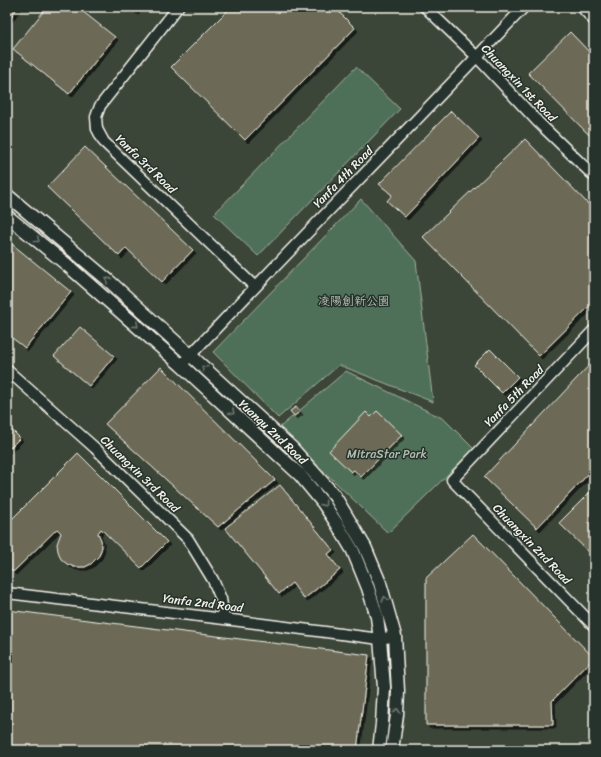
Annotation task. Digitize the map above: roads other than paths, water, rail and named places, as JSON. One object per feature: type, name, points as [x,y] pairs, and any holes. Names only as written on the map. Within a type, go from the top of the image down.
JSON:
[{"type":"street","name":"Yanfa 3rd Road","points":[[178,7],[100,106],[96,117],[97,129],[104,142],[255,287]]},
{"type":"street","name":"Chuangxin 1st Road","points":[[425,7],[477,57],[538,122],[594,176]]},
{"type":"street","name":"Yanfa 4th Road","points":[[181,365],[524,7]]},
{"type":"street","points":[[582,7],[594,19]]},
{"type":"street","name":"Yuanqu 2nd Road","points":[[7,195],[108,280],[292,448],[334,495],[365,547],[380,583],[395,636],[398,691],[397,715],[392,750]]},
{"type":"street","name":"Yuanqu 2nd Road","points":[[7,216],[66,264],[181,365],[300,475],[323,502],[353,551],[368,588],[377,617],[384,687],[379,750]]},
{"type":"street","name":"Yanfa 5th Road","points":[[452,480],[594,330]]},
{"type":"street","name":"Chuangxin 3rd Road","points":[[7,370],[95,448],[188,539],[213,580],[221,599],[224,619]]},
{"type":"street","name":"Chuangxin 2nd Road","points":[[452,480],[594,626]]},
{"type":"street","name":"Yanfa 2nd Road","points":[[7,593],[380,639],[395,636]]},
{"type":"park label","name":"凌陽創新公園","points":[[354,301]]},
{"type":"park label","name":"MitraStar Park","points":[[387,454]]}]
